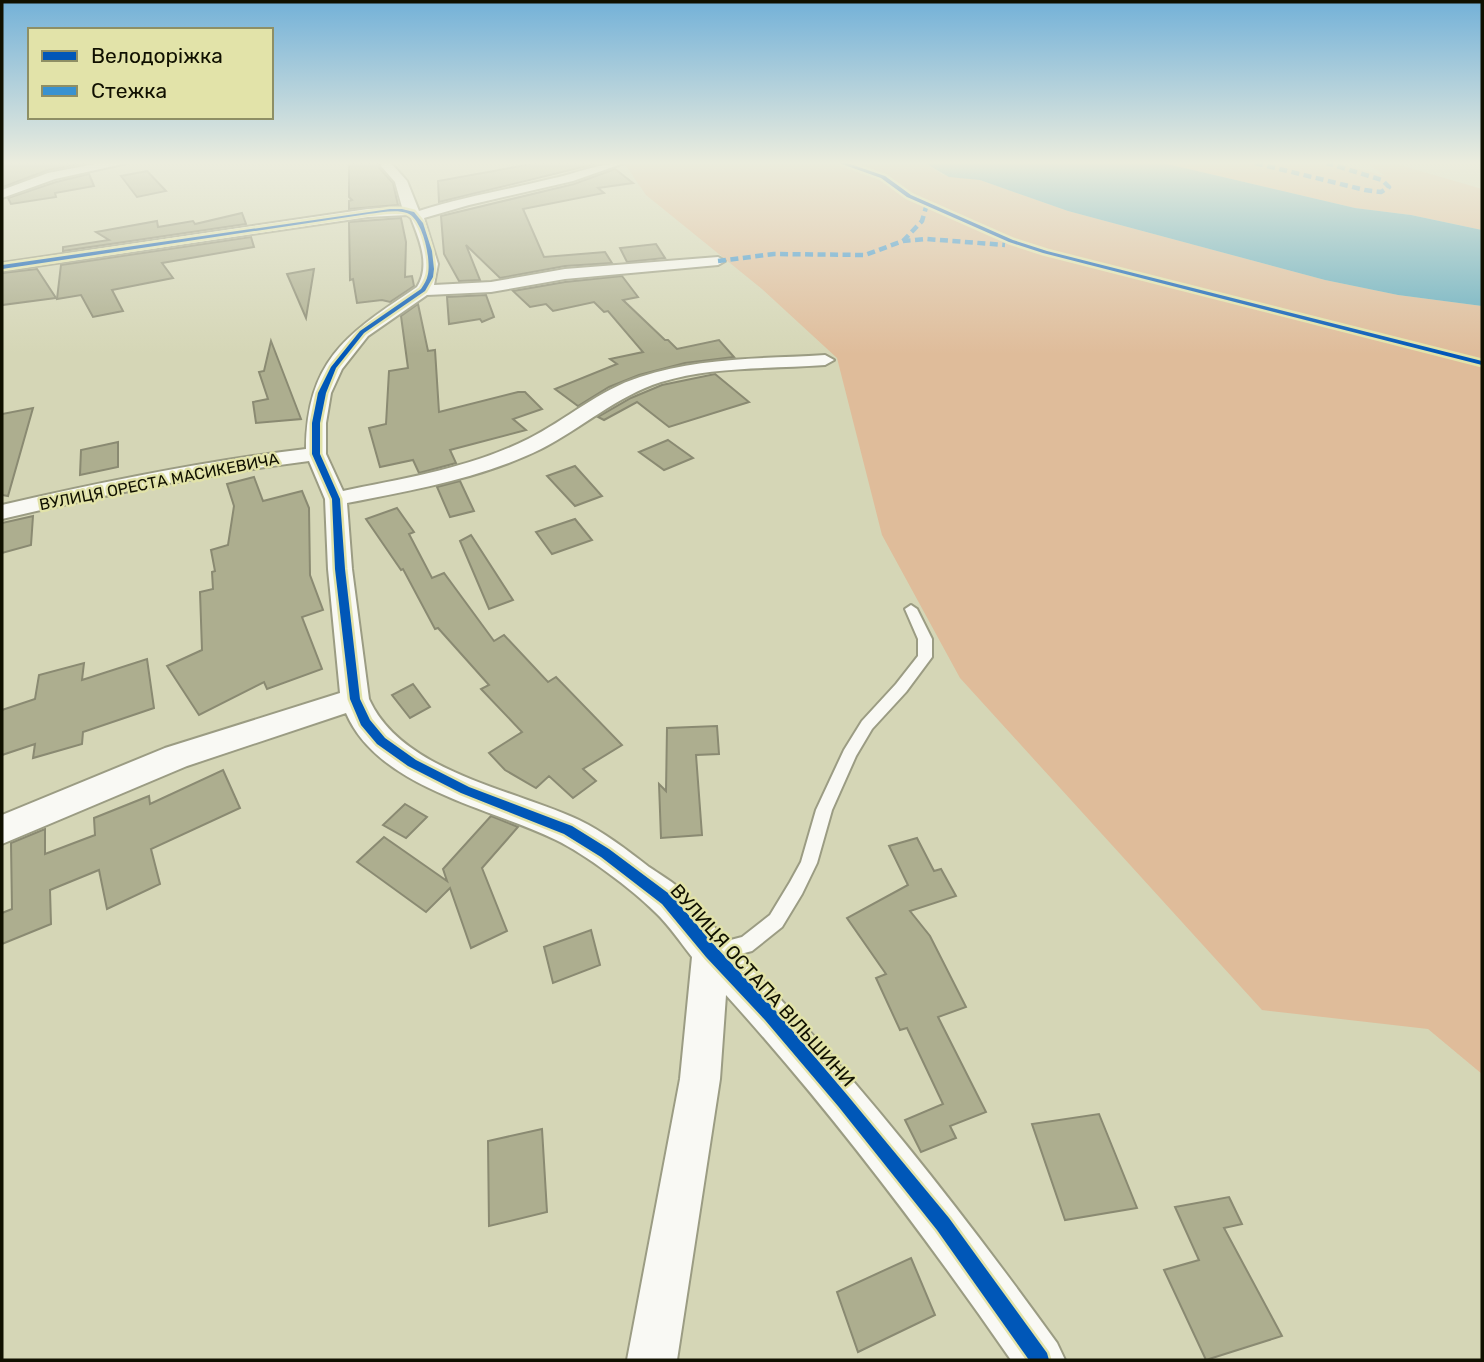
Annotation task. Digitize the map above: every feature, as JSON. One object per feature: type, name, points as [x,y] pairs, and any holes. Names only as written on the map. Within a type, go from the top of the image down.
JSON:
[{"type":"street","points":[[2,267],[276,227]]},
{"type":"street","points":[[419,227],[428,246],[431,264],[431,274],[423,290],[491,286],[565,274],[718,261]]},
{"type":"street","name":"ВУЛИЦЯ ОСТАПА ВІЛЬШИНИ","points":[[423,290],[362,331],[333,368],[322,393],[316,423],[316,454],[336,499],[340,569],[355,699],[365,722],[381,741],[412,762],[465,790],[568,830],[605,853],[667,900],[710,952],[769,1015],[935,1214],[1040,1360]]},
{"type":"street","points":[[336,499],[496,462],[537,443],[631,387],[660,376],[695,370],[825,360]]},
{"type":"street","name":"ВУЛИЦЯ ОРЕСТА МАСИКЕВИЧА","points":[[2,512],[97,490],[237,464],[316,454]]},
{"type":"street","points":[[2,831],[176,757],[355,699]]},
{"type":"street","points":[[652,1360],[700,1079],[710,952]]},
{"type":"lane","points":[[710,952],[746,945],[776,921],[796,888],[809,863],[824,810],[849,754],[867,724],[901,688],[925,657],[925,639],[911,609]]},
{"type":"shaded area","points":[[685,227],[1126,227],[1325,280],[1398,295],[1482,306],[1482,1074],[1428,1029],[1262,1010],[960,678],[882,535],[837,358],[762,289]]},
{"type":"water","points":[[1126,227],[1466,227],[1482,230],[1482,306],[1398,295],[1325,280]]},
{"type":"building","points":[[126,227],[229,227],[63,251],[63,247],[109,240],[96,232]]},
{"type":"building","points":[[349,227],[403,227],[406,242],[405,277],[412,276],[414,286],[390,302],[382,300],[357,303],[353,279],[350,280]]},
{"type":"building","points":[[442,227],[531,227],[544,257],[605,252],[612,263],[565,266],[500,278],[466,245],[480,280],[459,281],[444,254]]},
{"type":"building","points":[[251,237],[254,247],[162,263],[173,278],[112,290],[123,311],[93,317],[81,295],[57,299],[61,265]]},
{"type":"building","points":[[656,244],[665,258],[627,262],[620,248]]},
{"type":"building","points":[[37,269],[56,298],[2,305],[2,273]]},
{"type":"building","points":[[314,269],[306,318],[287,274]]},
{"type":"building","points":[[622,276],[638,297],[623,300],[677,349],[719,340],[734,357],[685,363],[639,375],[609,387],[578,406],[555,389],[617,364],[610,359],[643,352],[608,311],[604,312],[594,302],[553,311],[546,304],[530,307],[513,291]]},
{"type":"building","points":[[486,295],[494,317],[482,322],[480,319],[449,324],[447,297]]},
{"type":"building","points":[[418,304],[428,351],[435,350],[439,412],[518,392],[525,392],[542,409],[513,419],[526,430],[450,450],[456,463],[419,473],[413,460],[380,467],[369,428],[386,424],[389,371],[408,368],[401,316]]},
{"type":"building","points":[[271,341],[301,419],[256,423],[253,402],[268,399],[259,372],[264,371]]},
{"type":"building","points":[[715,374],[749,402],[669,427],[637,402],[604,420],[598,417],[631,398],[662,385]]},
{"type":"building","points":[[33,408],[8,496],[2,495],[2,414]]},
{"type":"building","points":[[668,440],[693,458],[664,470],[639,452]]},
{"type":"building","points":[[118,442],[118,467],[80,475],[81,450]]},
{"type":"building","points":[[575,466],[602,496],[575,506],[547,476]]},
{"type":"building","points":[[254,477],[263,501],[302,491],[309,508],[310,575],[323,610],[302,617],[322,669],[267,689],[264,682],[199,715],[167,666],[202,650],[200,592],[213,589],[212,572],[215,571],[211,550],[228,545],[234,506],[227,484]]},
{"type":"building","points":[[460,481],[474,511],[450,517],[437,487]]},
{"type":"building","points":[[397,508],[414,532],[409,534],[432,578],[444,573],[494,641],[504,635],[548,682],[556,677],[622,745],[583,769],[596,781],[573,798],[549,776],[536,788],[505,770],[489,753],[522,732],[481,689],[489,685],[438,628],[435,629],[403,569],[401,570],[366,519]]},
{"type":"building","points":[[33,516],[31,545],[2,553],[2,523]]},
{"type":"building","points":[[575,519],[592,540],[552,554],[536,532]]},
{"type":"building","points":[[471,535],[513,600],[489,609],[460,541]]},
{"type":"building","points":[[147,659],[154,708],[83,732],[82,744],[33,758],[35,744],[2,755],[2,710],[35,699],[39,675],[84,663],[82,680]]},
{"type":"building","points":[[413,684],[430,707],[410,718],[392,695]]},
{"type":"building","points":[[717,726],[719,754],[696,755],[702,835],[661,838],[659,784],[666,791],[667,728]]},
{"type":"building","points":[[223,770],[240,808],[151,849],[160,884],[107,909],[99,870],[50,890],[51,924],[2,944],[2,913],[12,909],[11,843],[45,829],[45,854],[95,835],[94,818],[149,796],[150,804]]},
{"type":"building","points":[[405,804],[427,817],[406,838],[383,825]]},
{"type":"building","points":[[491,816],[518,827],[482,868],[507,931],[471,948],[450,888],[426,912],[357,862],[384,837],[447,881],[443,869]]},
{"type":"building","points":[[917,838],[934,871],[941,869],[956,896],[910,911],[930,936],[966,1007],[938,1017],[986,1112],[950,1126],[956,1138],[921,1152],[905,1120],[943,1104],[907,1028],[900,1030],[876,978],[886,974],[847,918],[908,885],[889,846]]},
{"type":"building","points":[[591,930],[600,965],[553,983],[544,947]]},
{"type":"building","points":[[1099,1114],[1137,1208],[1065,1220],[1032,1124]]},
{"type":"building","points":[[542,1129],[547,1212],[489,1226],[488,1141]]},
{"type":"building","points":[[1229,1197],[1242,1224],[1224,1228],[1282,1336],[1206,1360],[1164,1270],[1199,1260],[1175,1207]]},
{"type":"building","points":[[911,1258],[935,1315],[858,1352],[837,1292]]},
{"type":"marked path","points":[[903,241],[917,227]]},
{"type":"marked path","points":[[718,261],[774,254],[865,255],[903,241],[927,239],[1005,245]]},
{"type":"cycle path","points":[[2,267],[278,227]]},
{"type":"cycle path","points":[[422,227],[432,269],[430,279],[423,290],[362,332],[333,368],[322,393],[316,423],[316,454],[336,499],[340,569],[355,699],[365,722],[381,741],[412,763],[465,790],[568,830],[605,853],[667,900],[770,1015],[943,1224],[1040,1360]]},
{"type":"cycle path","points":[[978,227],[1045,252],[1482,363]]}]
